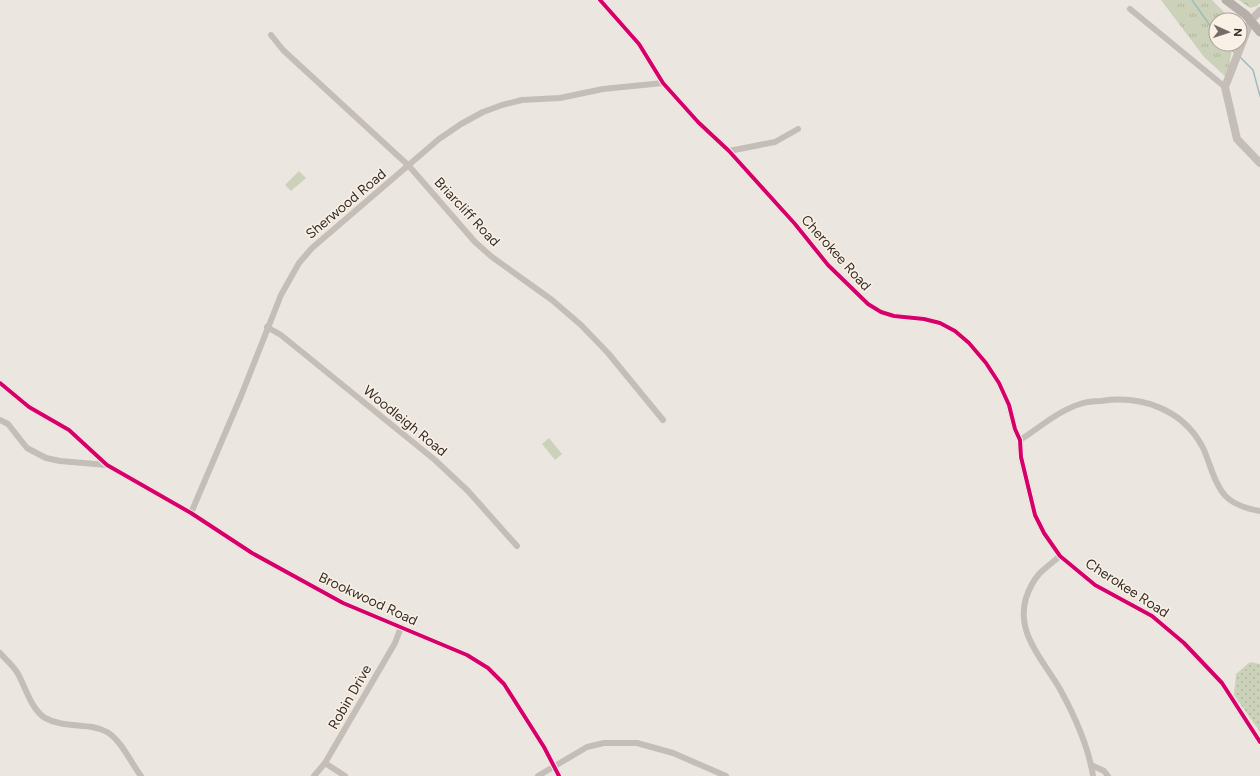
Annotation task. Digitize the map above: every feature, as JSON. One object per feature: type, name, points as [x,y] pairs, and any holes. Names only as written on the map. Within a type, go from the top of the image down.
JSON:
[{"type":"main road","points":[[1226,0],[1251,20],[1260,32]]},
{"type":"street","name":"Cherokee Road","points":[[600,0],[639,44],[663,84],[698,122],[730,151],[828,265],[868,304],[881,312],[894,316],[924,319],[940,323],[955,331],[969,343],[986,363],[999,383],[1009,405],[1015,429],[1020,440],[1021,457],[1035,515],[1044,533],[1060,556],[1096,585],[1152,616],[1184,643],[1222,683],[1260,742]]},
{"type":"street","points":[[1130,9],[1225,87]]},
{"type":"street","points":[[1260,10],[1251,20],[1225,87],[1237,139],[1260,163]]},
{"type":"street","name":"Briarcliff Road","points":[[271,35],[283,50],[409,166],[479,246],[552,300],[581,325],[608,353],[663,420]]},
{"type":"street","name":"Sherwood Road","points":[[191,513],[281,295],[299,263],[312,248],[440,139],[461,124],[483,112],[522,100],[560,98],[603,89],[663,84]]},
{"type":"street","points":[[730,151],[775,142],[798,130]]},
{"type":"street","name":"Woodleigh Road","points":[[267,327],[281,335],[435,460],[468,490],[517,546]]},
{"type":"street","points":[[0,383],[29,407],[69,430],[107,465]]},
{"type":"street","points":[[1020,440],[1066,410],[1081,403],[1116,398],[1138,400],[1165,409],[1177,417],[1189,428],[1203,446],[1216,484],[1222,493],[1234,504],[1260,511]]},
{"type":"street","points":[[0,420],[8,424],[27,448],[46,458],[60,461],[107,465]]},
{"type":"street","name":"Brookwood Road","points":[[107,465],[191,513],[252,553],[343,603],[468,655],[488,668],[504,684],[544,747],[560,776]]},
{"type":"street","points":[[1060,556],[1039,574],[1030,588],[1024,607],[1024,621],[1029,641],[1060,690],[1071,711],[1091,765],[1093,776]]},
{"type":"street","name":"Robin Drive","points":[[314,776],[325,762],[395,643],[401,627]]},
{"type":"street","points":[[0,653],[17,672],[35,707],[44,717],[63,725],[97,728],[108,732],[118,742],[141,776]]},
{"type":"street","points":[[538,776],[587,748],[604,743],[636,743],[672,753],[726,776]]},
{"type":"street","points":[[325,762],[345,776]]},
{"type":"street","points":[[1091,765],[1104,771],[1108,776]]},
{"type":"green space","points":[[1161,0],[1212,0],[1224,12],[1208,12],[1208,52],[1232,52],[1227,78],[1204,57]]},
{"type":"green space","points":[[1239,0],[1260,0],[1260,3],[1257,6],[1250,8]]},
{"type":"green space","points":[[299,171],[306,178],[291,191],[285,185]]},
{"type":"green space","points":[[549,438],[562,454],[555,460],[542,444]]},
{"type":"green space","points":[[1250,662],[1260,664],[1260,732],[1234,695],[1236,674]]},
{"type":"waterway","points":[[1192,0],[1208,23]]},
{"type":"waterway","points":[[1240,57],[1253,70],[1260,96]]},
{"type":"cycle path","points":[[600,0],[639,44],[663,83],[698,122],[729,151],[795,224],[828,265],[868,304],[881,312],[894,316],[924,319],[940,323],[955,331],[969,343],[986,363],[999,383],[1009,405],[1015,429],[1020,440],[1021,457],[1035,515],[1044,533],[1060,556],[1095,585],[1152,616],[1184,643],[1222,683],[1260,742]]},
{"type":"cycle path","points":[[0,383],[29,407],[69,430],[107,465],[191,513],[252,553],[343,603],[467,655],[488,668],[504,684],[544,747],[559,776]]}]
